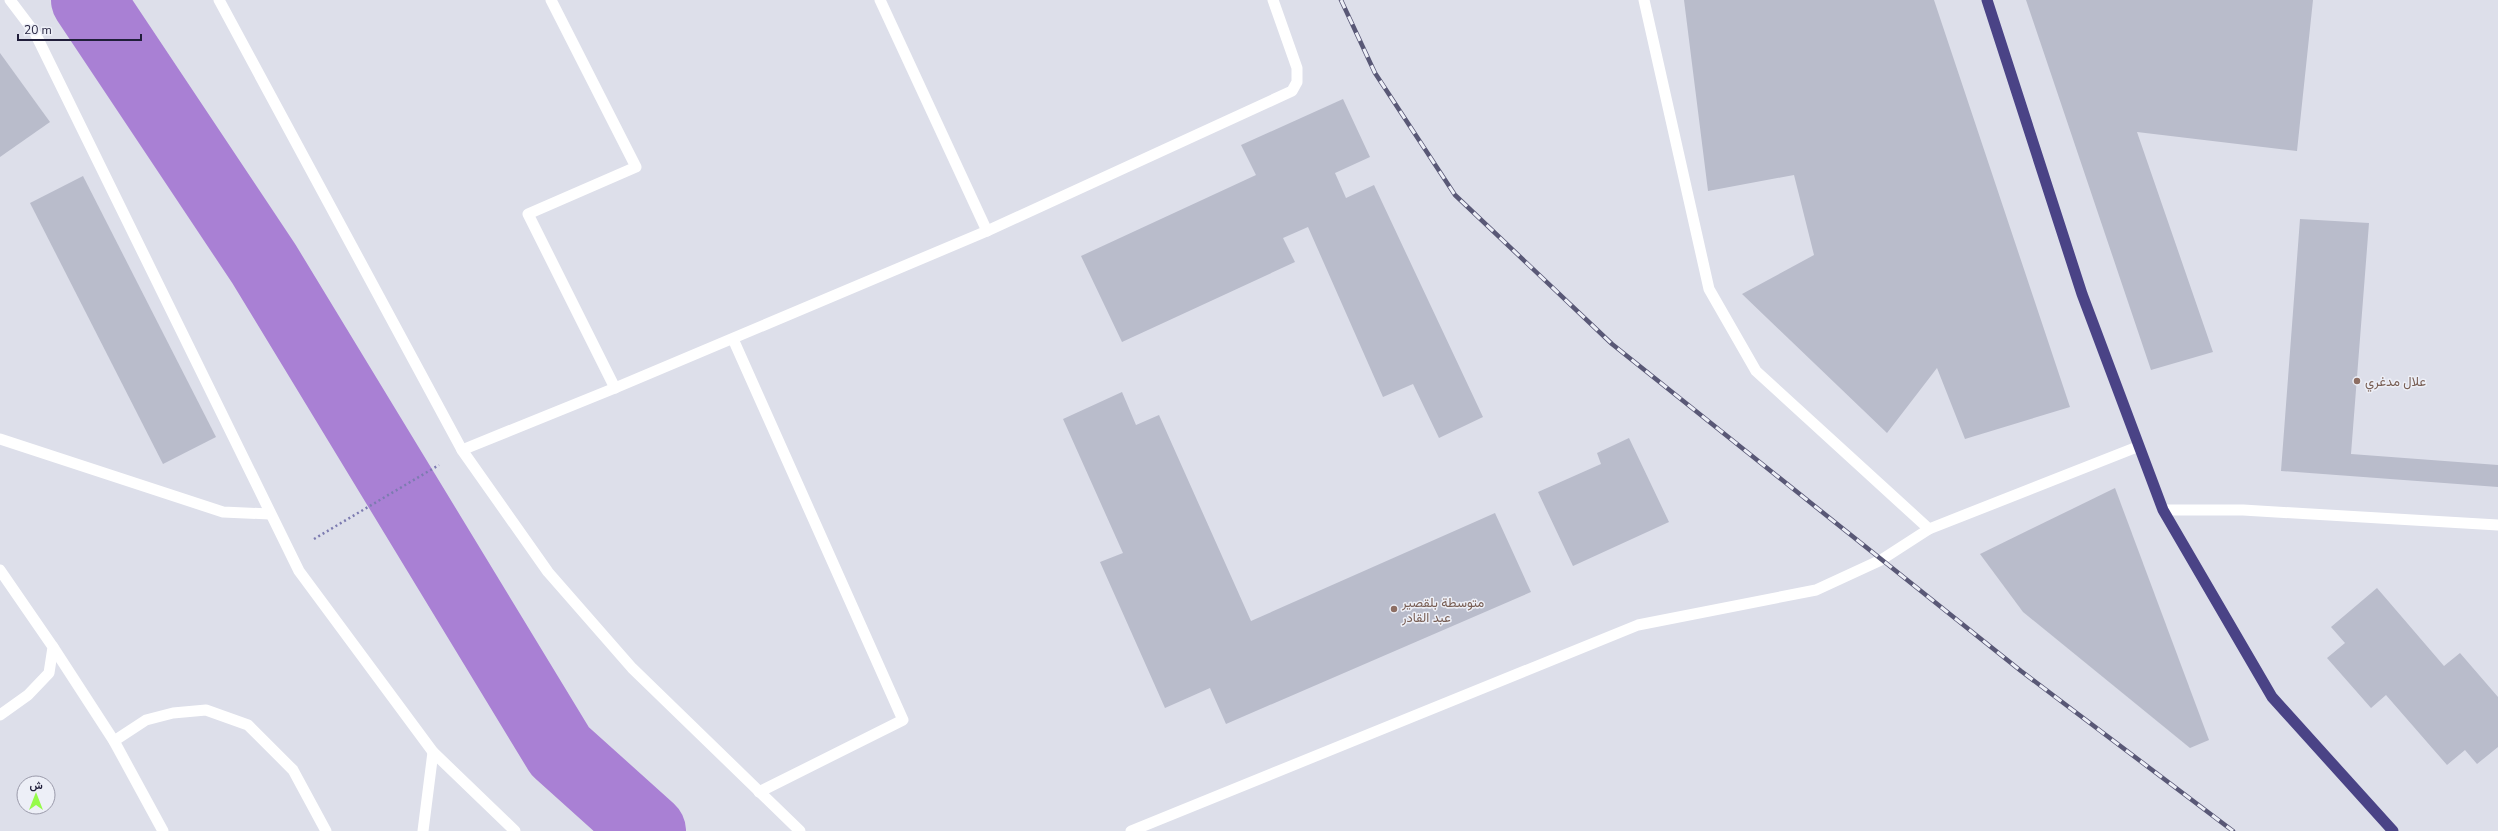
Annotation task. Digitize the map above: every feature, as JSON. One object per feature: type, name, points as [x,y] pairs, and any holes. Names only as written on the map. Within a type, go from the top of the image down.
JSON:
[{"type":"highway","points":[[1987,0],[2082,294],[2137,447],[2162,510],[2272,697],[2393,831]]},
{"type":"street","points":[[10,0],[35,33],[270,514],[300,571],[433,752],[515,831]]},
{"type":"street","points":[[219,0],[462,450],[548,572],[632,668],[800,831]]},
{"type":"street","points":[[552,0],[636,167],[528,214],[615,388]]},
{"type":"street","points":[[880,0],[987,231]]},
{"type":"street","points":[[462,450],[733,339],[987,231],[1292,91],[1297,82],[1297,68],[1273,0]]},
{"type":"street","points":[[1644,0],[1709,289],[1756,371],[1929,530]]},
{"type":"street","points":[[733,339],[903,720],[759,792]]},
{"type":"street","points":[[0,439],[223,512],[270,514]]},
{"type":"street","points":[[1131,831],[1638,625],[1816,590],[1881,560],[1929,530],[2137,447]]},
{"type":"street","points":[[2162,510],[2243,510],[2498,525]]},
{"type":"street","points":[[0,570],[53,647],[114,741],[163,831]]},
{"type":"street","points":[[0,715],[28,695],[49,673],[53,647]]},
{"type":"street","points":[[114,741],[146,720],[173,713],[206,710],[248,725],[293,770],[326,831]]},
{"type":"street","points":[[423,831],[433,752]]},
{"type":"path","points":[[312,540],[437,466]]},
{"type":"building","points":[[1684,0],[1934,0],[2070,407],[1965,439],[1937,368],[1887,433],[1742,294],[1814,255],[1794,175],[1708,191]]},
{"type":"building","points":[[2026,0],[2313,0],[2297,151],[2137,132],[2213,352],[2151,370]]},
{"type":"building","points":[[0,53],[50,122],[0,157]]},
{"type":"building","points":[[1343,99],[1370,157],[1335,173],[1346,198],[1374,185],[1483,417],[1439,438],[1413,384],[1383,397],[1308,227],[1283,238],[1295,262],[1122,342],[1081,256],[1256,175],[1241,145]]},
{"type":"building","points":[[83,176],[216,437],[163,464],[30,203]]},
{"type":"building","points":[[2300,219],[2369,223],[2351,454],[2498,465],[2498,487],[2281,471]]},
{"type":"building","points":[[1122,392],[1136,425],[1159,415],[1251,621],[1495,513],[1531,592],[1226,724],[1210,688],[1165,708],[1100,562],[1123,553],[1063,419]]},
{"type":"building","points":[[1629,438],[1669,522],[1573,566],[1538,492],[1601,464],[1597,453]]},
{"type":"building","points":[[2115,488],[2209,740],[2190,748],[2023,612],[1980,554]]},
{"type":"building","points":[[2377,588],[2444,666],[2460,653],[2498,697],[2498,747],[2477,764],[2465,750],[2447,765],[2386,695],[2371,708],[2327,658],[2345,643],[2331,627]]},
{"type":"waterway","points":[[88,0],[264,264],[560,751],[649,831]]},
{"type":"railway","points":[[1341,0],[1375,73],[1455,195],[1612,344],[2021,671],[2233,831]]},
{"type":"place","name":"علال مدغري","points":[[2357,381]]},
{"type":"place","name":"متوسطة بلقصير عبد القادر","points":[[1394,609]]}]
